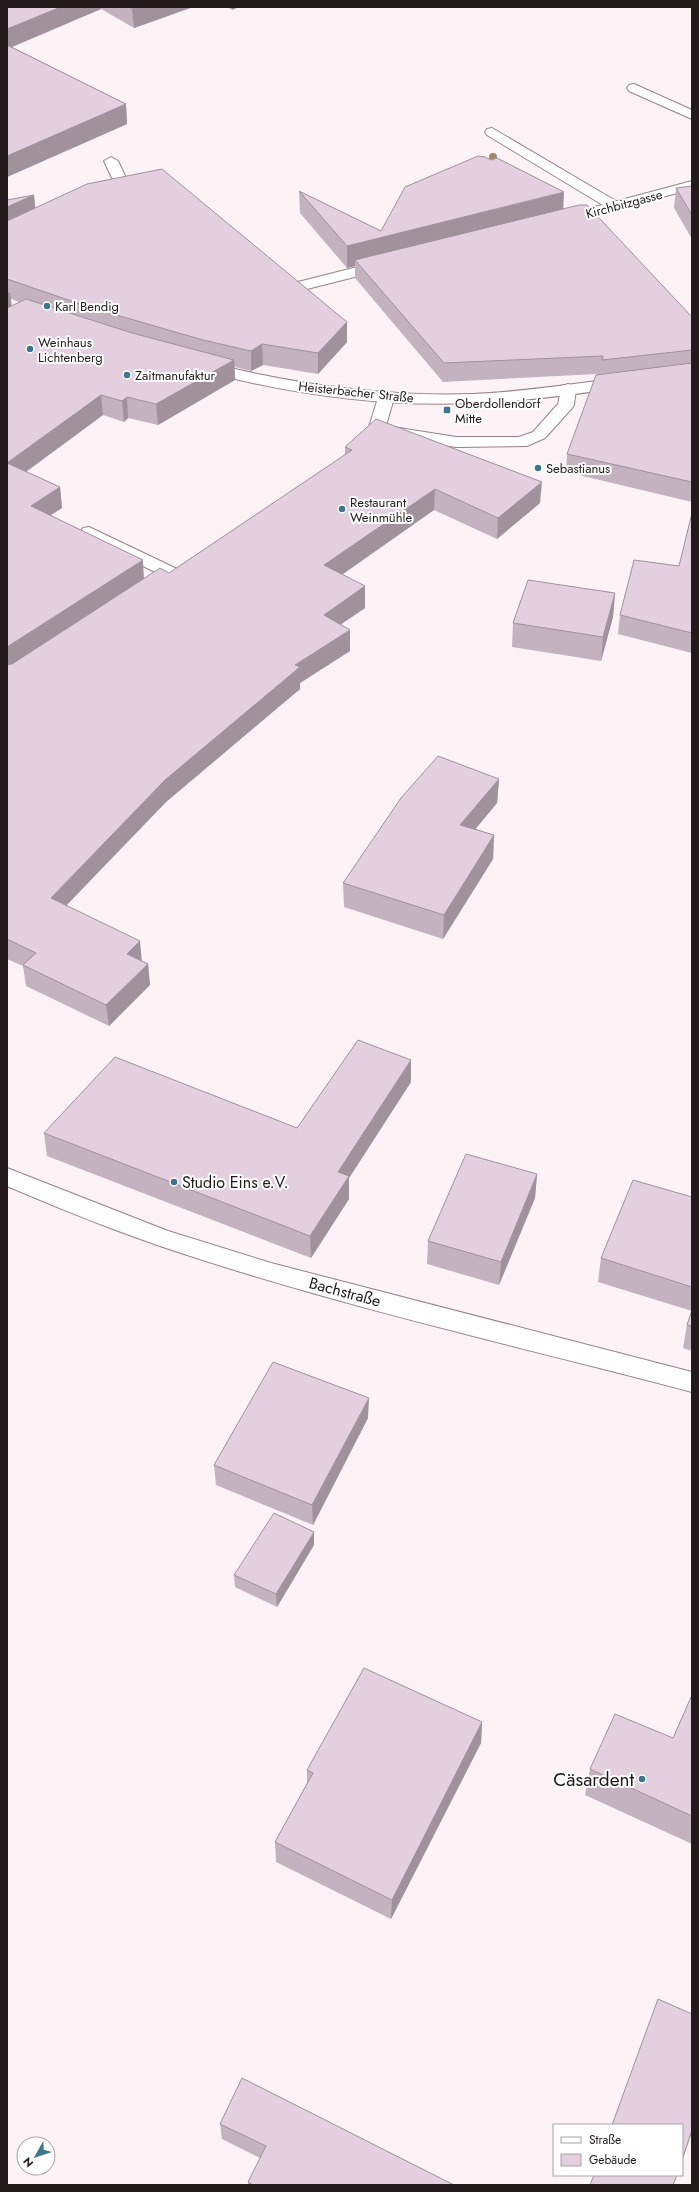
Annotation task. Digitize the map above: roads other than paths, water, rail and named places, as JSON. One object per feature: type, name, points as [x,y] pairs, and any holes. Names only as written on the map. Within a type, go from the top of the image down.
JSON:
[{"type":"street","points":[[634,88],[692,115]]},
{"type":"street","points":[[492,132],[616,207]]},
{"type":"street","points":[[82,200],[121,182],[111,161]]},
{"type":"street","name":"Kirchbitzgasse","points":[[554,222],[692,186]]},
{"type":"street","points":[[299,286],[399,261]]},
{"type":"street","name":"Heisterbacher Straße","points":[[192,364],[221,372],[321,391],[386,398],[453,399],[568,389],[636,381]]},
{"type":"street","points":[[376,429],[456,442],[521,442],[539,435],[566,405],[568,389]]},
{"type":"street","points":[[346,455],[376,429],[386,398]]},
{"type":"street","points":[[89,532],[171,573]]},
{"type":"street","name":"Bachstraße","points":[[7,1177],[132,1226],[218,1256],[447,1320],[598,1356],[692,1382]]},
{"type":"place","name":"Karl Bendig","points":[[47,306]]},
{"type":"place","name":"Weinhaus Lichtenberg","points":[[30,349]]},
{"type":"place","name":"Zaitmanufaktur","points":[[127,375]]},
{"type":"place","name":"Oberdollendorf Mitte","points":[[447,410]]},
{"type":"place","name":"Sebastianus","points":[[538,468]]},
{"type":"place","name":"Restaurant Weinmühle","points":[[342,509]]},
{"type":"place","name":"Studio Eins e.V.","points":[[174,1182]]},
{"type":"place","name":"Cäsardent","points":[[642,1779]]}]
